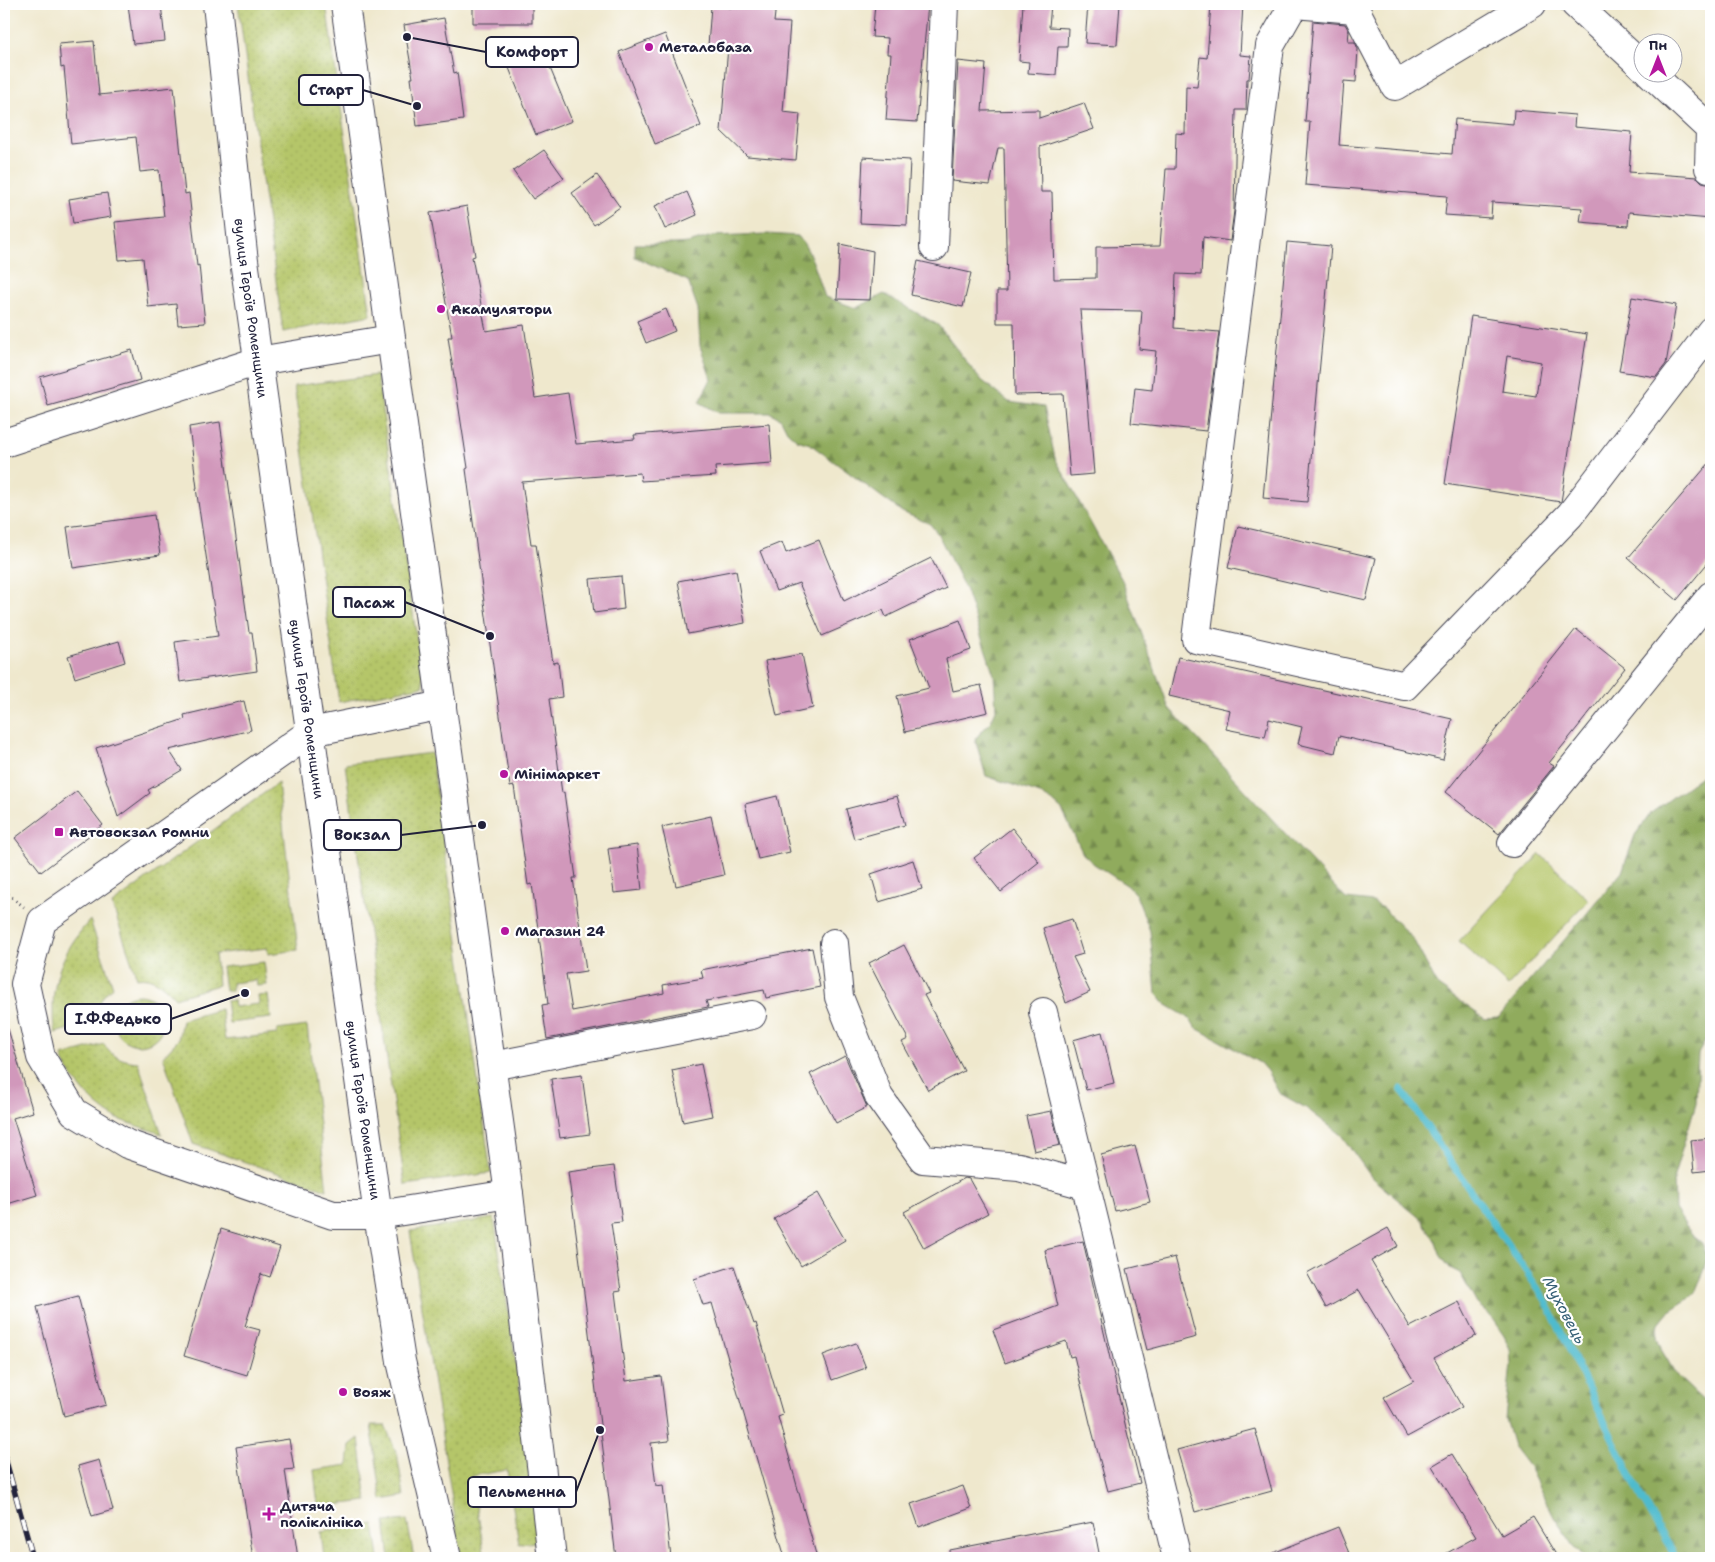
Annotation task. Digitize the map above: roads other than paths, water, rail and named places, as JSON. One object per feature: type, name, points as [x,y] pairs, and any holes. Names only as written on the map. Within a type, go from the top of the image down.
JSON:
[{"type":"street","name":"вулиця Героїв Роменщини","points":[[217,4],[243,253],[378,1215],[401,1361],[447,1558]]},
{"type":"street","points":[[345,4],[492,1066],[552,1558]]},
{"type":"street","points":[[934,247],[944,4]]},
{"type":"street","points":[[1532,4],[1395,86],[1355,10],[1294,4],[1270,46],[1196,638],[1405,686],[1570,515],[1711,331]]},
{"type":"street","points":[[1575,4],[1632,57]]},
{"type":"street","points":[[1660,82],[1710,129],[1711,168]]},
{"type":"street","points":[[4,443],[258,361],[391,339]]},
{"type":"street","points":[[1512,843],[1711,596]]},
{"type":"street","points":[[442,705],[311,732],[42,921],[25,984],[41,1057],[74,1112],[127,1144],[333,1215],[378,1215],[509,1194]]},
{"type":"street","points":[[834,943],[839,997],[879,1097],[923,1159],[1019,1167],[1085,1185]]},
{"type":"street","points":[[1043,1012],[1177,1558]]},
{"type":"street","points":[[492,1066],[752,1015]]},
{"type":"waterway","name":"Муховець","points":[[1401,1089],[1545,1299],[1641,1497],[1676,1558]]},
{"type":"railway","points":[[4,1454],[33,1558]]},
{"type":"place","name":"Комфорт","points":[[407,37]]},
{"type":"place","name":"Металобаза","points":[[649,47]]},
{"type":"place","name":"Старт","points":[[417,106]]},
{"type":"place","name":"Акамулятори","points":[[441,309]]},
{"type":"place","name":"Пасаж","points":[[490,636]]},
{"type":"place","name":"Мінімаркет","points":[[504,774]]},
{"type":"place","name":"Вокзал","points":[[482,825]]},
{"type":"place","name":"Автовокзал Ромни","points":[[59,832]]},
{"type":"place","name":"Магазин 24","points":[[505,931]]},
{"type":"place","name":"І.Ф.Федько","points":[[245,993]]},
{"type":"place","name":"Вояж","points":[[343,1392]]},
{"type":"place","name":"Пельменна","points":[[600,1430]]},
{"type":"place","name":"Дитяча поліклініка","points":[[269,1514]]}]
